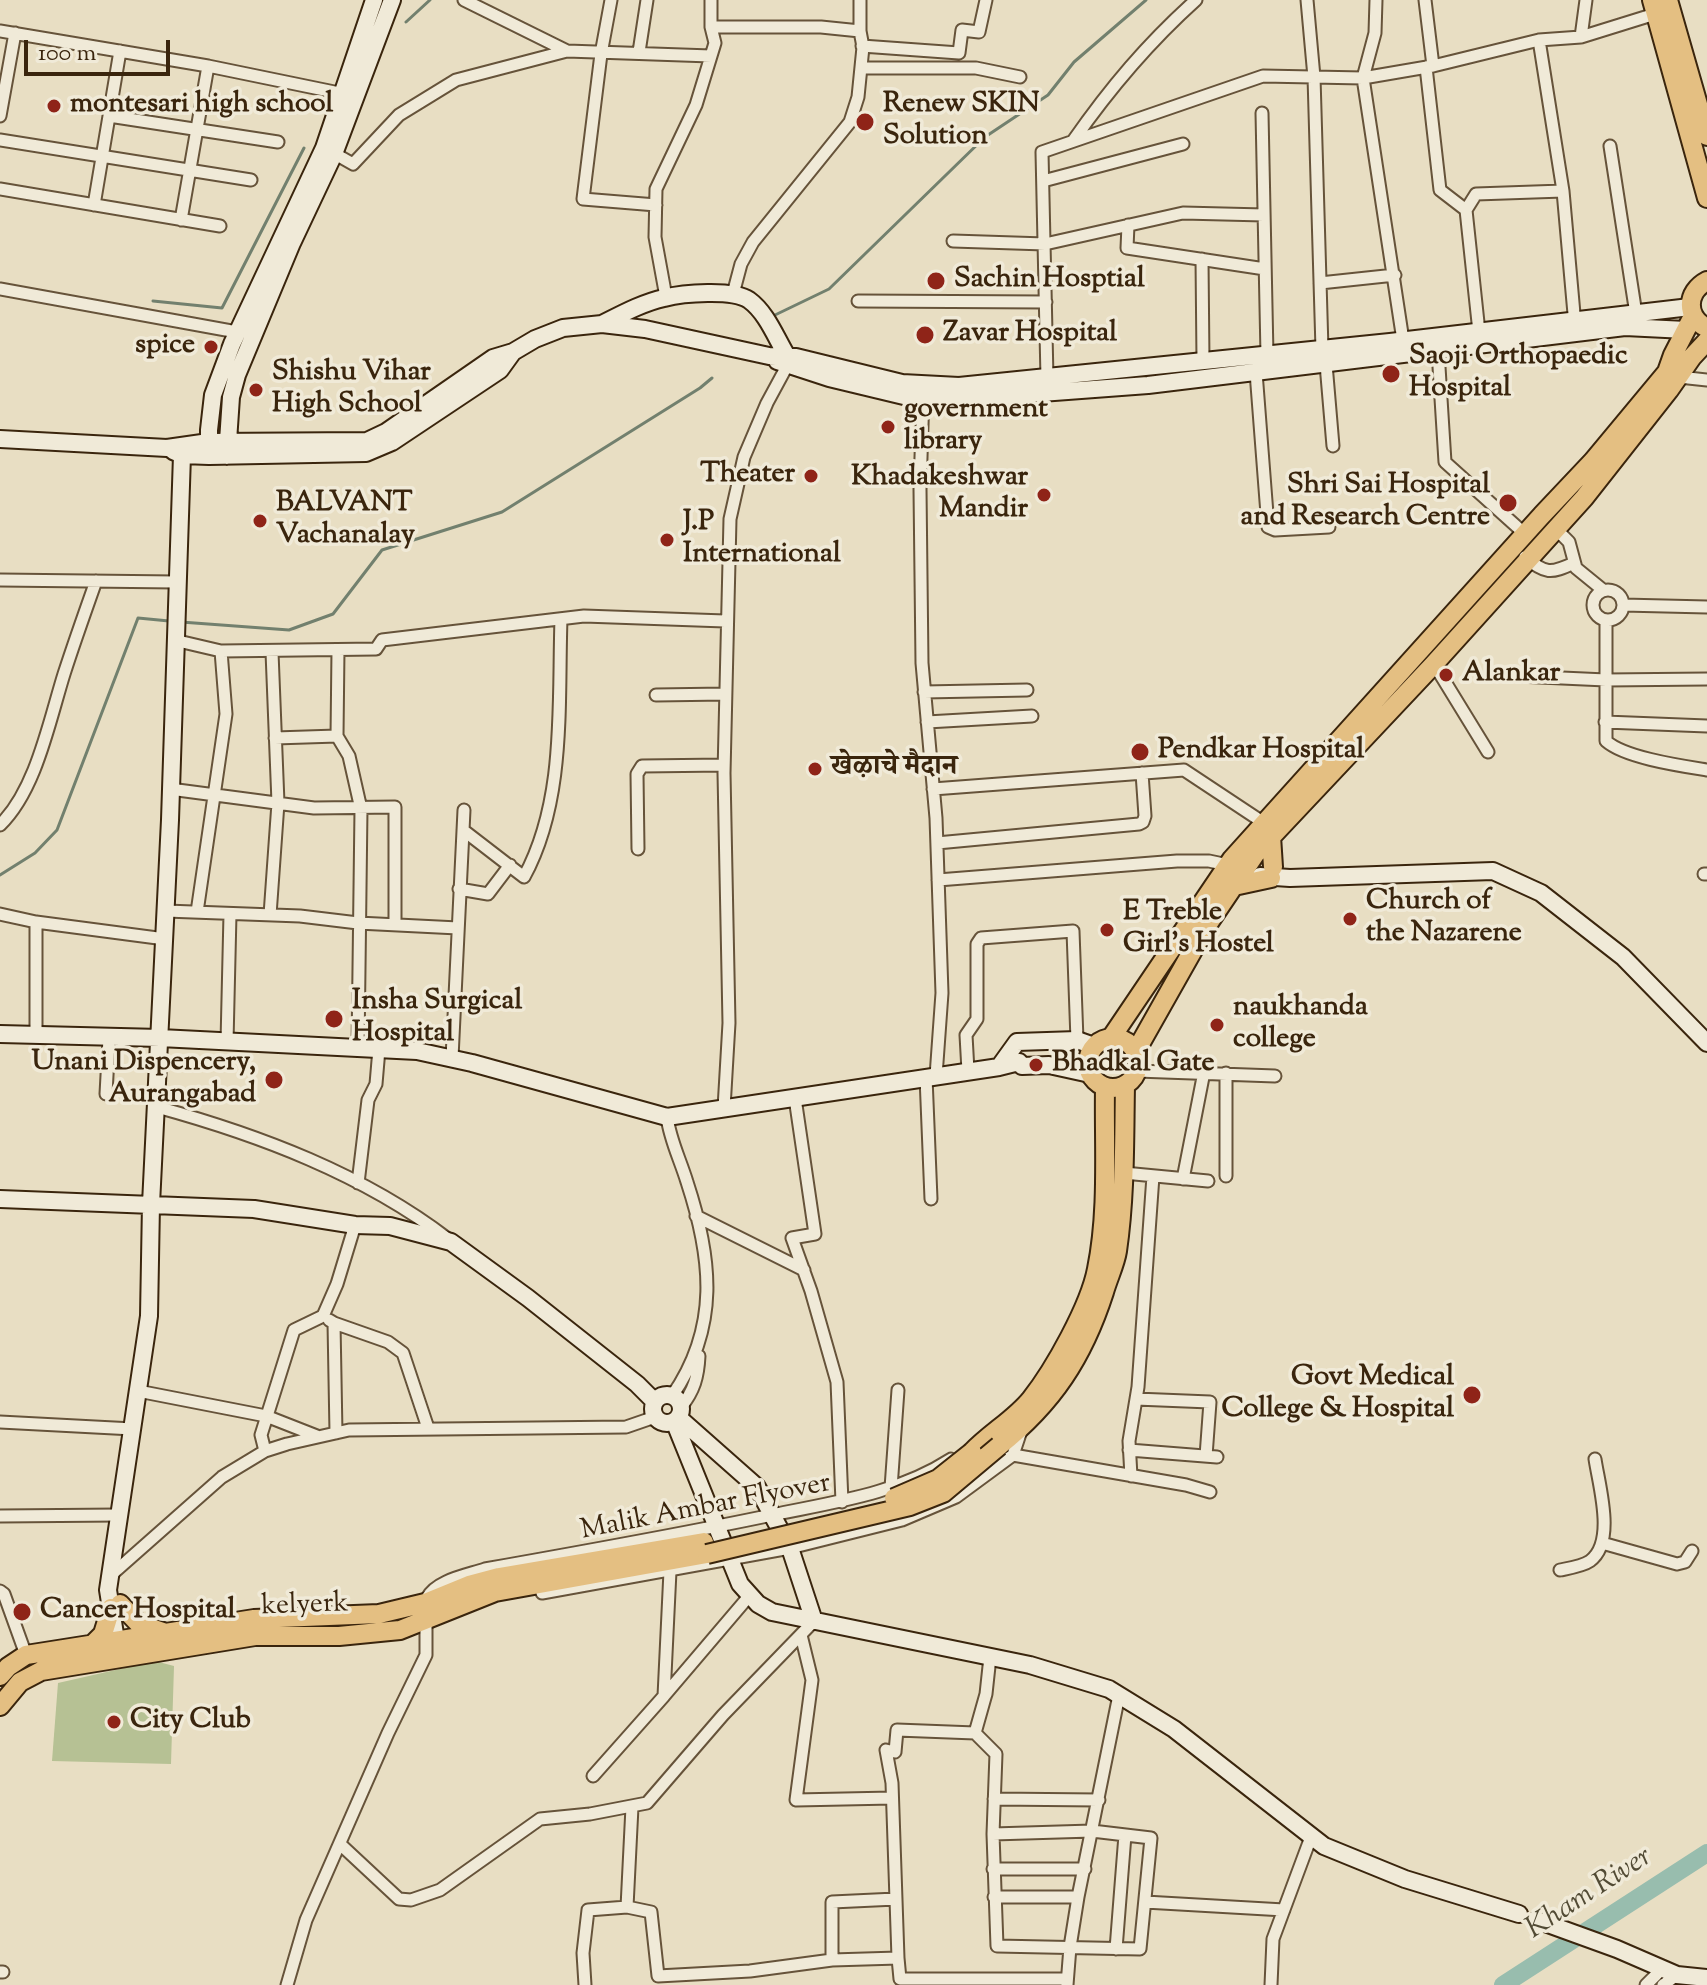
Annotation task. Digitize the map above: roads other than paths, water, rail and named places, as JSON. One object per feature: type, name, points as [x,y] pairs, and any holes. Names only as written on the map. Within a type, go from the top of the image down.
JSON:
[{"type":"main road","points":[[1658,5],[1707,136]]},
{"type":"main road","points":[[1658,5],[1707,198]]},
{"type":"main road","points":[[992,1448],[1030,1401],[1062,1350],[1097,1272],[1103,1230],[1105,1087],[1090,1074],[1088,1060],[1094,1041],[1235,864],[1434,664],[1522,547],[1542,515],[1593,461],[1667,372],[1694,320],[1694,291],[1707,281]]},
{"type":"main road","points":[[1234,886],[1278,875],[1270,830],[1391,685],[1522,547],[1556,528],[1584,498],[1707,341]]},
{"type":"main road","points":[[1105,1087],[1131,1078],[1136,1051],[1206,927],[1234,886],[1235,864]]},
{"type":"main road","points":[[1094,1041],[1125,1041],[1136,1051]]},
{"type":"main road","name":"Malik Ambar Flyover","points":[[426,1611],[449,1593],[499,1577],[704,1542],[893,1499],[938,1479],[1023,1426],[1043,1407],[1081,1352],[1116,1254],[1131,1078]]},
{"type":"main road","name":"Malik Ambar Flyover","points":[[486,1595],[707,1554],[910,1506],[943,1493],[992,1448]]},
{"type":"main road","name":"kelyerk","points":[[0,1706],[20,1682],[41,1671],[123,1648],[255,1636],[273,1627],[339,1636],[400,1630],[426,1611],[486,1595]]},
{"type":"main road","points":[[93,1644],[103,1634],[116,1606],[139,1624],[165,1633]]},
{"type":"main road","points":[[0,1676],[26,1655],[93,1644],[123,1648],[165,1633],[273,1627]]},
{"type":"street","points":[[227,449],[231,397],[237,375],[329,151],[374,0]]},
{"type":"street","points":[[348,95],[392,0]]},
{"type":"street","points":[[464,0],[567,51]]},
{"type":"street","points":[[611,0],[583,199],[656,205]]},
{"type":"street","points":[[639,52],[647,0]]},
{"type":"street","points":[[666,297],[655,237],[656,189],[696,105],[715,43],[711,27],[711,0]]},
{"type":"street","points":[[733,294],[741,264],[753,242],[850,122],[858,97],[861,68],[860,0]]},
{"type":"street","points":[[862,46],[959,53],[962,30],[979,32],[986,0]]},
{"type":"street","points":[[1073,142],[1110,88],[1173,20],[1196,0]]},
{"type":"street","points":[[1307,0],[1314,77],[1324,356],[1333,446]]},
{"type":"street","points":[[1376,0],[1375,33],[1363,78],[1404,348]]},
{"type":"street","points":[[1425,0],[1440,190],[1466,210]]},
{"type":"street","points":[[1581,37],[1586,0]]},
{"type":"street","points":[[1047,378],[1042,152],[1263,76],[1363,78],[1430,67],[1539,40],[1581,37],[1658,5]]},
{"type":"street","points":[[711,27],[821,27],[860,31]]},
{"type":"street","points":[[0,31],[208,66],[348,95]]},
{"type":"street","points":[[0,116],[15,33]]},
{"type":"street","points":[[1539,40],[1563,191],[1575,327]]},
{"type":"street","points":[[94,205],[120,51]]},
{"type":"street","points":[[329,151],[353,164],[399,115],[456,80],[567,51],[711,56]]},
{"type":"street","points":[[181,220],[208,66]]},
{"type":"street","points":[[861,68],[976,68],[1020,77]]},
{"type":"street","points":[[1262,113],[1267,355]]},
{"type":"street","points":[[109,116],[278,142]]},
{"type":"street","points":[[0,140],[251,180]]},
{"type":"street","points":[[1043,181],[1183,144]]},
{"type":"street","points":[[1610,146],[1636,314]]},
{"type":"street","points":[[209,449],[213,395],[237,332],[329,151]]},
{"type":"street","points":[[0,189],[220,226]]},
{"type":"street","points":[[1479,332],[1466,210],[1476,194],[1563,191]]},
{"type":"street","points":[[953,241],[1045,244],[1183,213],[1264,215]]},
{"type":"street","points":[[1128,225],[1127,248],[1265,269]]},
{"type":"street","points":[[1202,259],[1203,361]]},
{"type":"street","points":[[1320,283],[1395,275]]},
{"type":"street","points":[[0,289],[237,332]]},
{"type":"street","points":[[602,324],[629,310],[666,297],[733,294],[747,298],[761,310],[787,361]]},
{"type":"street","points":[[858,301],[1046,302]]},
{"type":"street","points":[[1404,348],[1438,351],[1636,314],[1694,320]]},
{"type":"street","points":[[0,439],[174,452],[367,441],[386,432],[493,358],[563,328],[602,324],[645,329],[769,356],[908,397],[923,391],[959,386],[1203,361],[1267,355],[1324,356],[1404,348],[1479,332],[1625,327],[1694,320]]},
{"type":"street","points":[[1438,351],[1445,462],[1522,547],[1549,572],[1574,563]]},
{"type":"street","points":[[923,391],[947,400],[1148,385],[1256,372],[1324,356]]},
{"type":"street","points":[[724,1108],[729,1023],[724,765],[725,621],[730,519],[744,457],[787,361]]},
{"type":"street","points":[[1256,372],[1268,527],[1273,530],[1329,527]]},
{"type":"street","points":[[1679,377],[1707,380]]},
{"type":"street","points":[[923,391],[920,489],[924,692],[937,843],[942,993],[931,1077],[931,1199]]},
{"type":"street","points":[[123,1648],[116,1606],[108,1590],[149,1316],[176,582],[174,452]]},
{"type":"street","points":[[1542,515],[1569,542],[1574,563],[1603,590],[1617,592],[1623,605]]},
{"type":"street","points":[[0,580],[176,582]]},
{"type":"street","points":[[0,825],[10,816],[26,790],[96,581]]},
{"type":"street","points":[[1603,590],[1596,596],[1593,606],[1597,615],[1606,620],[1616,617],[1623,605]]},
{"type":"street","points":[[1623,605],[1707,607]]},
{"type":"street","points":[[174,636],[221,651],[272,652],[376,649],[382,640],[584,616],[725,621]]},
{"type":"street","points":[[463,830],[524,877],[545,827],[552,789],[558,728],[561,619]]},
{"type":"street","points":[[1606,620],[1606,741],[1616,748],[1672,765],[1707,770]]},
{"type":"street","points":[[338,650],[337,736],[349,756],[361,809],[358,1048]]},
{"type":"street","points":[[197,912],[226,714],[221,651]]},
{"type":"street","points":[[270,915],[278,803],[272,652]]},
{"type":"street","points":[[1434,664],[1488,752]]},
{"type":"street","points":[[1518,676],[1606,680],[1707,679]]},
{"type":"street","points":[[924,692],[1027,690]]},
{"type":"street","points":[[656,695],[725,694]]},
{"type":"street","points":[[927,722],[1032,716]]},
{"type":"street","points":[[1605,722],[1707,726]]},
{"type":"street","points":[[275,738],[337,736]]},
{"type":"street","points":[[638,849],[637,774],[642,766],[724,765]]},
{"type":"street","points":[[933,789],[1184,770],[1270,830]]},
{"type":"street","points":[[937,843],[1139,824],[1145,816],[1142,773]]},
{"type":"street","points":[[170,789],[314,808],[395,807],[395,925]]},
{"type":"street","points":[[452,1058],[464,810]]},
{"type":"street","points":[[1251,848],[1278,875]]},
{"type":"street","points":[[938,880],[1177,861],[1235,864],[1278,875],[1493,871],[1541,893],[1623,957],[1707,1043]]},
{"type":"street","points":[[459,889],[488,894],[510,865]]},
{"type":"street","points":[[166,911],[458,928]]},
{"type":"street","points":[[0,914],[36,922],[165,939]]},
{"type":"street","points":[[227,1042],[230,914]]},
{"type":"street","points":[[36,922],[36,1036]]},
{"type":"street","points":[[968,1071],[966,1035],[977,1021],[977,944],[981,938],[1073,931],[1094,1041],[1017,1042],[999,1067]]},
{"type":"street","points":[[0,1034],[160,1038],[417,1051],[667,1117],[1019,1062],[1022,1066],[1049,1065],[1090,1074]]},
{"type":"street","points":[[106,1094],[109,1038]]},
{"type":"street","points":[[358,1183],[368,1100],[376,1084],[379,1049]]},
{"type":"street","points":[[1183,1179],[1204,1072]]},
{"type":"street","points":[[1131,1078],[1204,1072],[1275,1076]]},
{"type":"street","points":[[1226,1073],[1226,1176]]},
{"type":"street","points":[[795,1098],[815,1234],[792,1238],[837,1382],[842,1502]]},
{"type":"street","points":[[157,1107],[224,1126],[330,1168],[418,1216],[637,1384],[664,1423],[693,1393],[708,1303],[708,1269],[687,1182],[669,1136],[667,1117]]},
{"type":"street","points":[[1124,1173],[1208,1181]]},
{"type":"street","points":[[1131,1476],[1129,1450],[1136,1399],[1153,1176]]},
{"type":"street","points":[[0,1199],[254,1209],[355,1225],[390,1226],[451,1242]]},
{"type":"street","points":[[696,1216],[804,1270]]},
{"type":"street","points":[[265,1451],[261,1435],[294,1330],[323,1316],[337,1284],[355,1225]]},
{"type":"street","points":[[323,1316],[334,1323],[388,1342],[403,1353],[428,1428]]},
{"type":"street","points":[[334,1323],[336,1433]]},
{"type":"street","points":[[891,1488],[898,1390]]},
{"type":"street","points":[[138,1391],[266,1416],[317,1436]]},
{"type":"street","points":[[110,1576],[222,1477],[265,1451],[317,1436],[363,1429],[555,1430],[626,1427],[655,1409],[666,1395],[677,1410],[757,1487],[790,1548],[814,1621]]},
{"type":"street","points":[[1129,1450],[1211,1457],[1210,1402],[1136,1399]]},
{"type":"street","points":[[677,1410],[740,1584],[758,1604],[772,1612],[1030,1665],[1109,1689],[1174,1729],[1324,1846],[1405,1879],[1519,1914]]},
{"type":"street","points":[[0,1422],[133,1429]]},
{"type":"street","points":[[287,1985],[306,1920],[388,1733],[426,1655],[426,1611],[430,1592],[455,1578],[485,1569],[718,1528],[842,1502],[891,1488],[937,1468],[972,1442],[1210,1492]]},
{"type":"street","points":[[486,1595],[516,1597],[670,1571],[790,1548],[902,1520],[956,1497],[992,1448]]},
{"type":"street","points":[[1560,1570],[1589,1562],[1600,1551],[1604,1513],[1595,1459]]},
{"type":"street","points":[[0,1516],[119,1515]]},
{"type":"street","points":[[1602,1543],[1677,1564],[1685,1562],[1692,1551]]},
{"type":"street","points":[[664,1696],[670,1571]]},
{"type":"street","points":[[0,1591],[4,1594],[26,1655]]},
{"type":"street","points":[[593,1776],[750,1595]]},
{"type":"street","points":[[340,1844],[399,1899],[411,1900],[440,1890],[540,1819],[647,1803],[723,1715],[814,1621]]},
{"type":"street","points":[[801,1635],[812,1680],[796,1800],[892,1798]]},
{"type":"street","points":[[975,1733],[986,1694],[990,1657]]},
{"type":"street","points":[[993,1834],[1092,1831],[1151,1838],[1140,1949],[1070,1947],[997,1946],[993,1869],[993,1834],[996,1754],[975,1733],[897,1730],[895,1752],[886,1750],[892,1798],[898,1958],[900,1979],[1067,1982],[1070,1947],[1078,1897],[1085,1869],[1092,1831],[1099,1800],[1119,1695]]},
{"type":"street","points":[[994,1799],[1099,1800]]},
{"type":"street","points":[[627,1907],[632,1807]]},
{"type":"street","points":[[1116,1949],[1125,1835]]},
{"type":"street","points":[[1271,1985],[1273,1939],[1311,1837]]},
{"type":"street","points":[[993,1869],[1085,1869]]},
{"type":"street","points":[[994,1897],[1078,1897]]},
{"type":"street","points":[[832,1960],[832,1902],[896,1899]]},
{"type":"street","points":[[1145,1902],[1284,1910]]},
{"type":"street","points":[[585,1985],[583,1953],[588,1910],[627,1907],[651,1912],[658,1976],[750,1971],[832,1960],[898,1958]]},
{"type":"street","points":[[1544,1922],[1617,1949],[1667,1976],[1707,1978]]},
{"type":"street","points":[[1646,1985],[1667,1976]]},
{"type":"waterway","points":[[406,22],[430,0]]},
{"type":"waterway","points":[[775,315],[829,289],[985,137],[1048,95],[1074,62],[1146,0]]},
{"type":"waterway","points":[[153,301],[222,308],[304,148]]},
{"type":"waterway","points":[[181,622],[289,630],[333,614],[382,550],[502,512],[712,378]]},
{"type":"waterway","points":[[0,875],[35,853],[57,830],[138,618],[169,621]]},
{"type":"waterway","name":"Kham River","points":[[1503,1985],[1707,1853]]},
{"type":"place","name":"montesari high school","points":[[54,106]]},
{"type":"place","name":"Renew SKIN Solution","points":[[865,122]]},
{"type":"place","name":"Sachin Hosptial","points":[[936,281]]},
{"type":"place","name":"Zavar Hospital","points":[[925,335]]},
{"type":"place","name":"spice","points":[[211,347]]},
{"type":"place","name":"Saoji Orthopaedic Hospital","points":[[1391,374]]},
{"type":"place","name":"Shishu Vihar High School","points":[[256,390]]},
{"type":"place","name":"government library","points":[[888,427]]},
{"type":"place","name":"Theater","points":[[811,476]]},
{"type":"place","name":"Khadakeshwar Mandir","points":[[1044,495]]},
{"type":"place","name":"Shri Sai Hospital and Research Centre","points":[[1508,503]]},
{"type":"place","name":"BALVANT Vachanalay","points":[[260,521]]},
{"type":"place","name":"J.P International","points":[[667,540]]},
{"type":"place","name":"Alankar","points":[[1446,675]]},
{"type":"place","name":"Pendkar Hospital","points":[[1140,752]]},
{"type":"place","name":"खेऴाचे मैदान","points":[[815,769]]},
{"type":"place","name":"Church of the Nazarene","points":[[1350,919]]},
{"type":"place","name":"E Treble Girl's Hostel","points":[[1107,930]]},
{"type":"place","name":"Insha Surgical Hospital","points":[[334,1019]]},
{"type":"place","name":"naukhanda college","points":[[1217,1025]]},
{"type":"place","name":"Bhadkal Gate","points":[[1036,1065]]},
{"type":"place","name":"Unani Dispencery, Aurangabad","points":[[274,1080]]},
{"type":"place","name":"Govt Medical College & Hospital","points":[[1472,1395]]},
{"type":"place","name":"Cancer Hospital","points":[[22,1612]]},
{"type":"place","name":"City Club","points":[[114,1722]]}]
